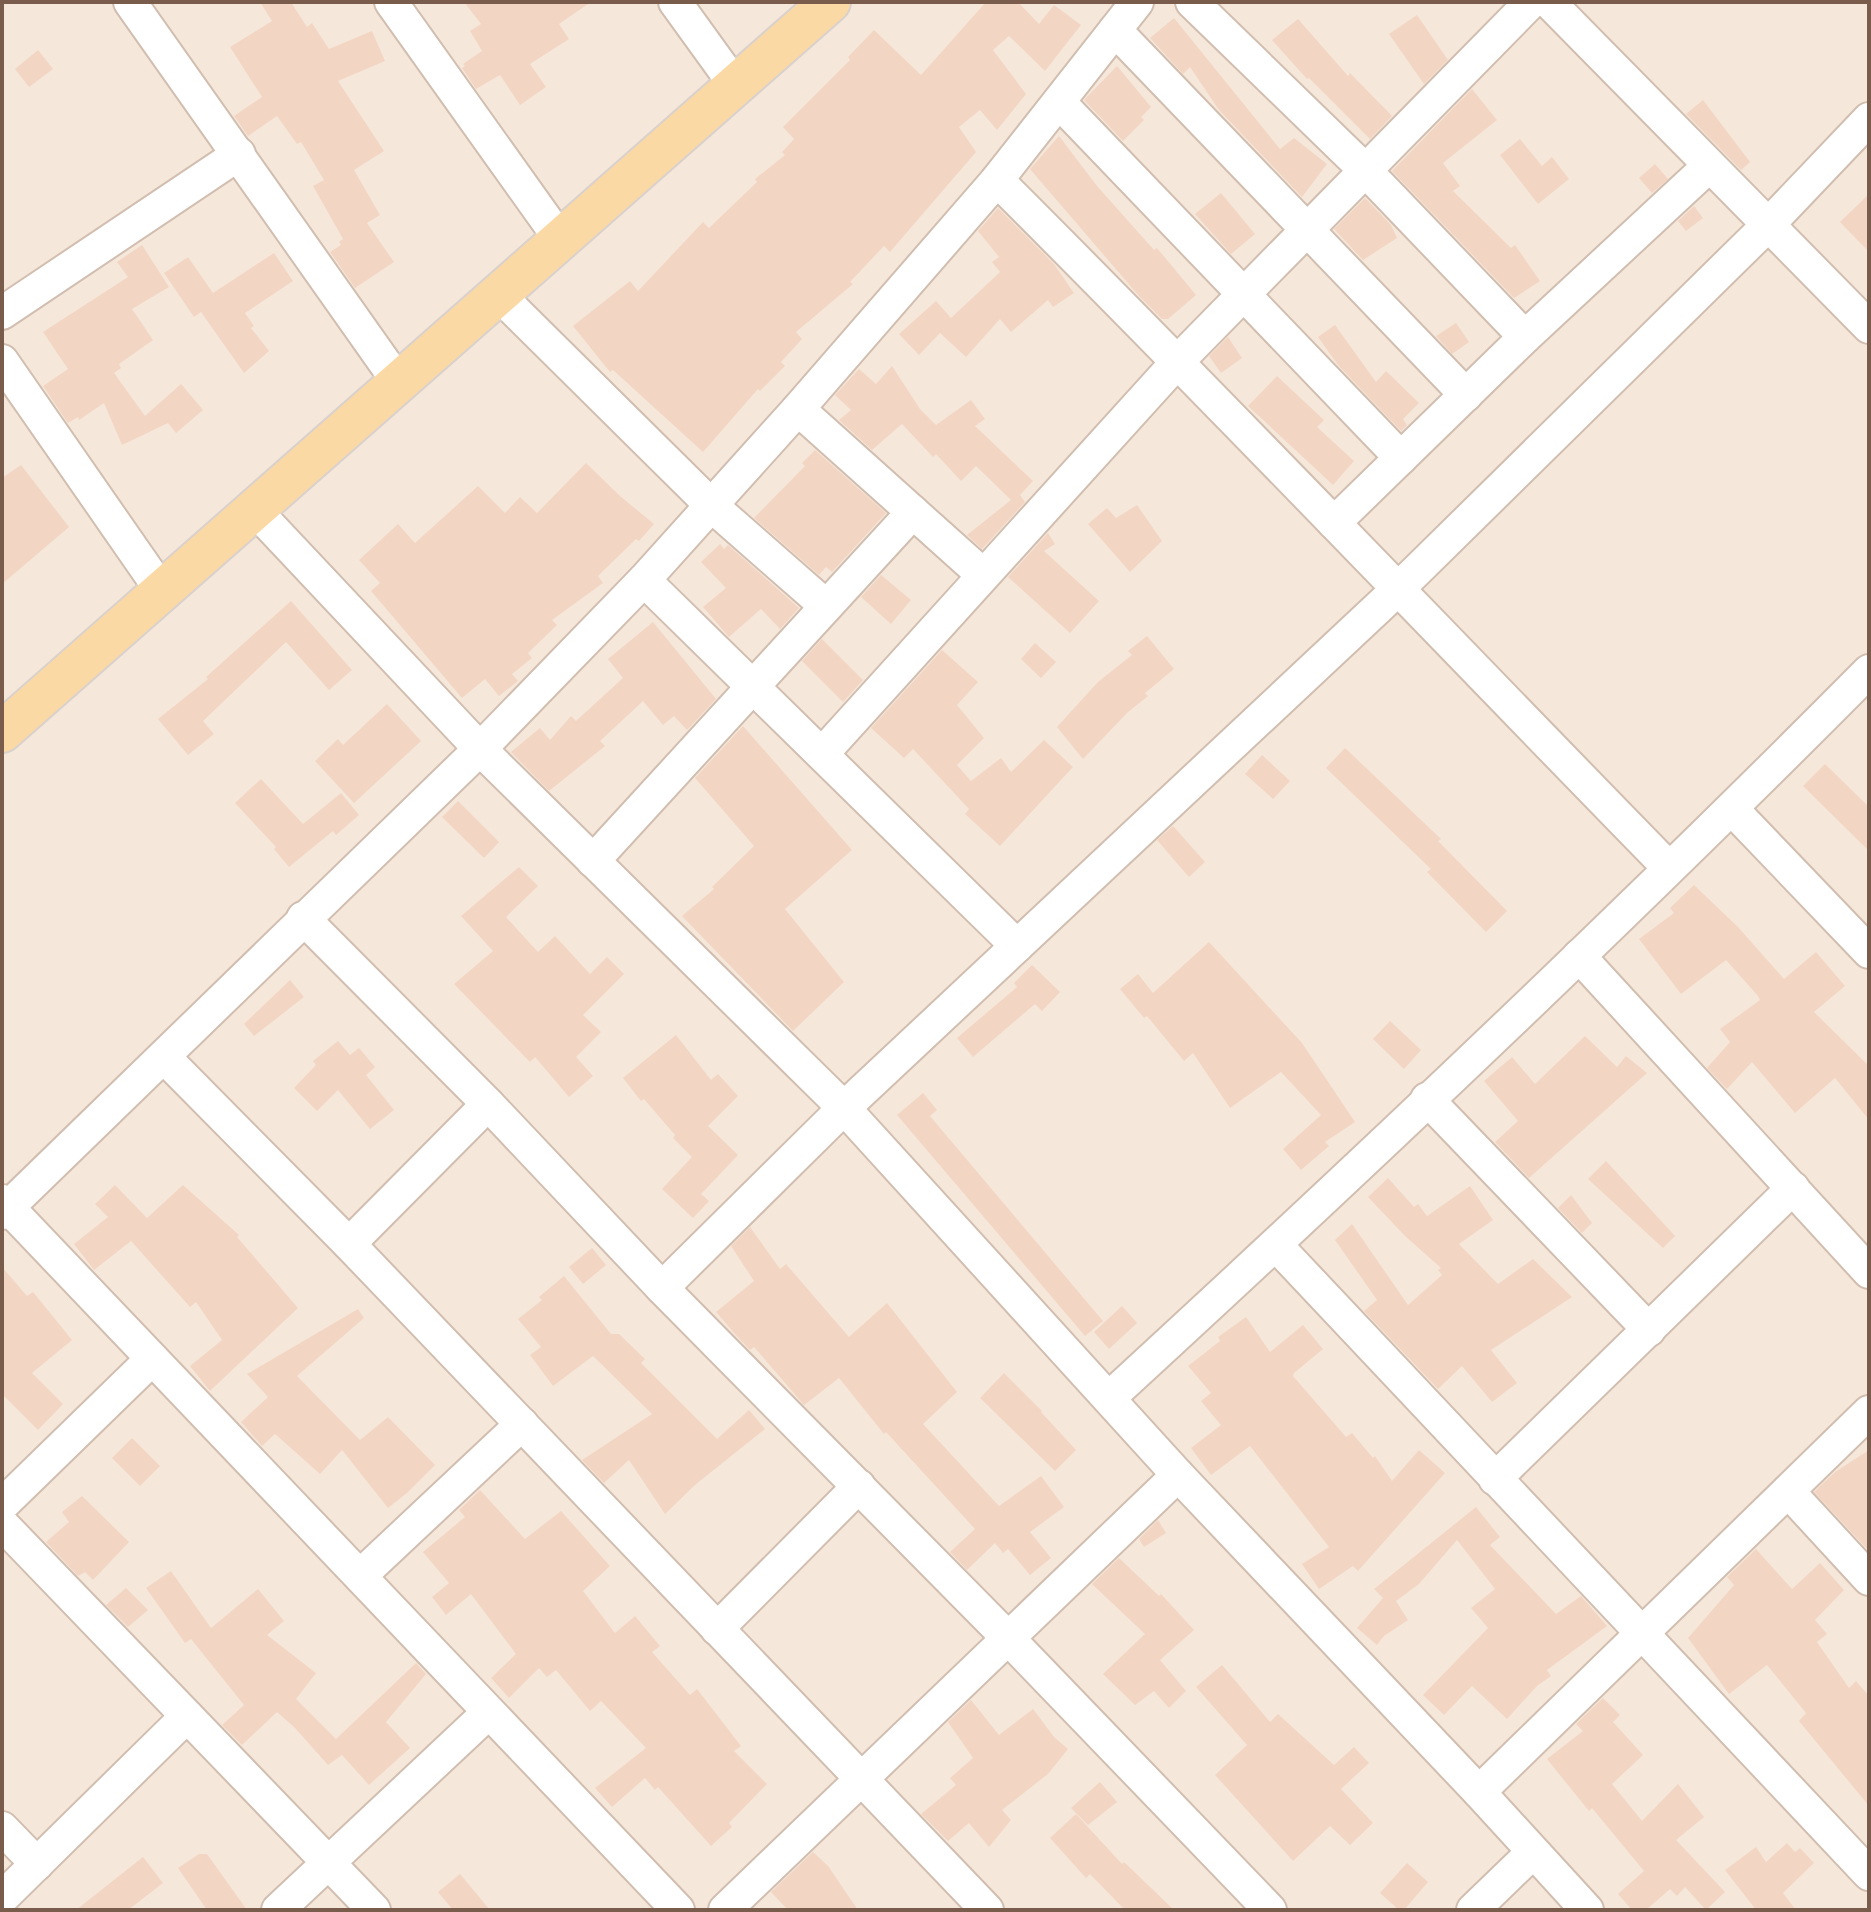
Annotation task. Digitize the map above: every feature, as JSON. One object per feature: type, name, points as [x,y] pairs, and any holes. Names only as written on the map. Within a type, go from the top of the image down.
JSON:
[{"type":"main road","points":[[2,732],[830,2]]},
{"type":"street","points":[[130,2],[399,383]]},
{"type":"street","points":[[391,2],[560,239]]},
{"type":"street","points":[[675,2],[735,85]]},
{"type":"street","points":[[678,1910],[4,1207],[164,1057],[303,918],[480,749],[644,580],[997,180],[1137,2]]},
{"type":"street","points":[[1192,2],[1364,169],[1525,337]]},
{"type":"street","points":[[822,754],[1179,360],[1531,2]]},
{"type":"street","points":[[1549,2],[1869,327]]},
{"type":"street","points":[[1115,30],[1466,395]]},
{"type":"street","points":[[1059,102],[1401,458]]},
{"type":"street","points":[[662,1288],[844,1108],[1397,590],[1768,225],[1869,119]]},
{"type":"street","points":[[2,313],[239,154]]},
{"type":"street","points":[[1334,523],[1525,337],[1709,166]]},
{"type":"street","points":[[997,180],[1179,360],[1397,590],[1669,868]]},
{"type":"street","points":[[498,294],[712,506],[826,606]]},
{"type":"street","points":[[2,361],[161,590]]},
{"type":"street","points":[[798,409],[982,574]]},
{"type":"street","points":[[254,509],[480,749],[844,1108],[1178,1475],[1587,1910]]},
{"type":"street","points":[[593,861],[913,512]]},
{"type":"street","points":[[644,580],[1017,946]]},
{"type":"street","points":[[1109,1398],[1276,1245],[1579,956],[1869,671]]},
{"type":"street","points":[[1732,809],[1869,952]]},
{"type":"street","points":[[303,918],[488,1104],[662,1288],[1007,1637],[1270,1910]]},
{"type":"street","points":[[1579,956],[1869,1272]]},
{"type":"street","points":[[164,1057],[349,1244],[987,1910]]},
{"type":"street","points":[[1427,1099],[1649,1330]]},
{"type":"street","points":[[349,1244],[488,1104]]},
{"type":"street","points":[[1495,1479],[1793,1188]]},
{"type":"street","points":[[1276,1245],[1869,1874]]},
{"type":"street","points":[[2,1505],[152,1359]]},
{"type":"street","points":[[1479,1792],[1869,1412]]},
{"type":"street","points":[[360,1576],[522,1424]]},
{"type":"street","points":[[725,1910],[1178,1475]]},
{"type":"street","points":[[717,1629],[859,1486]]},
{"type":"street","points":[[1788,1491],[1869,1579]]},
{"type":"street","points":[[2,1524],[374,1910]]},
{"type":"street","points":[[278,1910],[489,1712]]},
{"type":"street","points":[[2,1898],[187,1716]]},
{"type":"street","points":[[2,1828],[37,1864]]},
{"type":"street","points":[[1473,1910],[1532,1853]]},
{"type":"shaded area","points":[[2,2],[1869,2],[1869,1910],[2,1910]]},
{"type":"building","points":[[260,2],[291,2],[307,27],[312,23],[329,49],[372,31],[385,61],[338,81],[384,151],[354,170],[380,215],[367,223],[394,262],[355,288],[330,252],[341,245],[339,242],[343,239],[313,186],[324,180],[301,142],[297,144],[277,116],[248,136],[234,116],[262,97],[230,47],[272,21]]},
{"type":"building","points":[[464,2],[591,2],[559,24],[569,39],[530,64],[546,87],[520,105],[500,75],[476,89],[462,68],[465,66],[463,64],[482,51],[470,31],[481,24]]},
{"type":"building","points":[[986,2],[1018,2],[1039,24],[1054,5],[1081,25],[1045,71],[1009,36],[993,50],[1026,94],[997,130],[980,110],[959,127],[976,152],[890,252],[884,246],[850,282],[853,284],[796,332],[802,339],[781,362],[785,366],[760,391],[758,389],[703,452],[613,370],[610,372],[573,326],[630,281],[638,291],[703,222],[709,228],[757,182],[755,179],[785,155],[782,152],[794,139],[783,127],[850,60],[848,57],[874,30],[921,75]]},
{"type":"building","points":[[1417,15],[1448,60],[1424,84],[1389,34]]},
{"type":"building","points":[[1174,18],[1280,149],[1294,138],[1327,164],[1302,197],[1219,110],[1190,67],[1183,74],[1150,38]]},
{"type":"building","points":[[1298,19],[1348,76],[1350,73],[1392,116],[1370,139],[1307,79],[1272,40]]},
{"type":"building","points":[[38,50],[53,69],[29,87],[15,69]]},
{"type":"building","points":[[1117,66],[1151,107],[1141,117],[1144,120],[1123,141],[1084,100]]},
{"type":"building","points":[[1472,89],[1497,120],[1443,163],[1460,186],[1453,191],[1511,248],[1515,245],[1540,281],[1514,298],[1392,171]]},
{"type":"building","points":[[1703,100],[1750,162],[1741,170],[1686,114]]},
{"type":"building","points":[[1059,136],[1097,186],[1154,250],[1157,248],[1196,295],[1168,319],[1162,319],[1139,296],[1030,169]]},
{"type":"building","points":[[1520,139],[1542,166],[1552,157],[1569,179],[1538,204],[1500,155]]},
{"type":"building","points":[[1655,164],[1668,179],[1652,193],[1639,178]]},
{"type":"building","points":[[1221,193],[1255,234],[1231,254],[1195,214]]},
{"type":"building","points":[[1869,194],[1869,252],[1840,222]]},
{"type":"building","points":[[1365,198],[1391,225],[1397,238],[1363,260],[1334,229]]},
{"type":"building","points":[[1694,206],[1703,218],[1686,231],[1678,221]]},
{"type":"building","points":[[998,208],[1054,264],[1074,293],[1053,307],[1048,300],[1011,332],[1000,319],[966,357],[940,333],[919,355],[899,334],[936,301],[951,318],[1000,272],[992,262],[999,257],[978,231]]},
{"type":"building","points":[[142,245],[169,287],[132,309],[153,340],[119,364],[121,368],[114,373],[145,416],[181,384],[203,410],[176,433],[168,423],[122,445],[104,403],[79,420],[78,417],[68,423],[43,386],[68,369],[43,332],[128,277],[117,262]]},
{"type":"building","points":[[274,253],[293,281],[245,313],[254,326],[251,328],[269,351],[244,373],[201,312],[194,317],[164,273],[188,257],[213,293]]},
{"type":"building","points":[[1456,323],[1469,342],[1452,354],[1436,336]]},
{"type":"building","points":[[1335,325],[1376,382],[1386,371],[1419,403],[1403,419],[1407,425],[1401,431],[1338,365],[1318,337]]},
{"type":"building","points":[[1228,337],[1242,358],[1221,373],[1209,356]]},
{"type":"building","points":[[892,366],[920,409],[936,425],[971,400],[985,419],[975,426],[1033,481],[1020,495],[1025,502],[982,549],[967,535],[1011,500],[976,466],[961,481],[902,424],[872,450],[839,420],[851,410],[835,395],[859,369],[876,384]]},
{"type":"building","points":[[1277,376],[1324,420],[1317,427],[1354,461],[1333,485],[1248,406]]},
{"type":"building","points":[[815,450],[886,513],[832,572],[826,567],[819,575],[754,518],[805,466],[802,463]]},
{"type":"building","points":[[586,463],[654,524],[598,576],[603,583],[552,620],[557,625],[528,653],[532,658],[512,674],[518,681],[499,696],[485,679],[462,698],[371,591],[380,583],[359,560],[398,524],[415,543],[478,486],[505,513],[520,497],[537,513]]},
{"type":"building","points":[[21,465],[69,527],[2,584],[2,478]]},
{"type":"building","points":[[1137,505],[1162,541],[1130,572],[1088,524],[1107,508],[1116,518]]},
{"type":"building","points":[[1048,533],[1055,544],[1044,551],[1099,601],[1070,633],[1008,577]]},
{"type":"building","points":[[720,544],[724,549],[728,545],[799,608],[780,629],[761,609],[729,637],[703,607],[726,588],[701,562]]},
{"type":"building","points":[[881,575],[911,600],[891,624],[861,597]]},
{"type":"building","points":[[291,601],[352,670],[329,690],[286,642],[203,721],[214,734],[188,755],[158,719],[208,679],[206,677]]},
{"type":"building","points":[[653,622],[716,699],[687,730],[674,716],[663,725],[643,701],[600,741],[605,746],[549,791],[511,752],[540,728],[550,740],[571,716],[576,721],[623,678],[608,659]]},
{"type":"building","points":[[1147,636],[1174,669],[1145,693],[1148,696],[1127,713],[1083,759],[1057,727],[1098,682],[1132,655],[1128,651]]},
{"type":"building","points":[[822,639],[863,680],[843,702],[802,661]]},
{"type":"building","points":[[1035,643],[1056,662],[1041,678],[1021,659]]},
{"type":"building","points":[[942,650],[978,682],[957,705],[984,738],[957,765],[971,781],[1001,758],[1011,772],[1044,740],[1073,767],[1000,846],[965,814],[969,809],[913,749],[904,758],[871,728]]},
{"type":"building","points":[[387,704],[421,741],[354,803],[315,761],[338,739],[343,745]]},
{"type":"building","points":[[743,726],[852,850],[785,909],[844,982],[793,1031],[682,916],[714,889],[712,887],[754,846],[695,778]]},
{"type":"building","points":[[1345,748],[1441,839],[1438,841],[1507,911],[1486,932],[1427,872],[1431,869],[1326,768]]},
{"type":"building","points":[[1262,755],[1290,781],[1273,799],[1245,774]]},
{"type":"building","points":[[1825,764],[1869,807],[1869,851],[1803,786]]},
{"type":"building","points":[[261,779],[303,824],[341,793],[359,815],[336,835],[333,831],[289,867],[274,849],[276,847],[235,803]]},
{"type":"building","points":[[458,801],[499,842],[484,858],[442,817]]},
{"type":"building","points":[[1173,826],[1205,862],[1189,877],[1157,840]]},
{"type":"building","points":[[519,867],[538,886],[506,917],[538,952],[555,936],[590,974],[607,957],[624,974],[583,1015],[601,1032],[576,1057],[593,1076],[569,1097],[535,1057],[530,1062],[454,984],[493,951],[461,916]]},
{"type":"building","points":[[1694,885],[1738,927],[1784,979],[1816,952],[1845,986],[1814,1012],[1869,1066],[1869,1120],[1835,1078],[1795,1113],[1752,1062],[1727,1089],[1707,1068],[1730,1042],[1720,1029],[1760,1000],[1758,996],[1726,960],[1681,994],[1639,939],[1674,913],[1670,908]]},
{"type":"building","points":[[1209,942],[1302,1043],[1355,1122],[1325,1142],[1329,1146],[1301,1170],[1283,1149],[1321,1115],[1281,1072],[1230,1108],[1193,1053],[1184,1061],[1120,989],[1138,974],[1153,993]]},
{"type":"building","points":[[1032,965],[1060,992],[1042,1011],[1035,1004],[973,1057],[957,1038],[1017,987],[1014,983]]},
{"type":"building","points":[[290,980],[304,997],[254,1036],[244,1024]]},
{"type":"building","points":[[1390,1021],[1421,1050],[1404,1069],[1373,1039]]},
{"type":"building","points":[[676,1035],[711,1080],[718,1074],[738,1096],[708,1126],[738,1155],[701,1194],[709,1201],[693,1218],[662,1189],[692,1157],[623,1078]]},
{"type":"building","points":[[1585,1036],[1617,1067],[1626,1056],[1647,1073],[1529,1178],[1495,1142],[1518,1121],[1484,1081],[1512,1057],[1535,1084]]},
{"type":"building","points":[[338,1041],[350,1055],[359,1048],[375,1067],[366,1075],[394,1110],[370,1129],[338,1090],[317,1111],[294,1088],[316,1065],[313,1061]]},
{"type":"building","points":[[923,1093],[937,1110],[930,1116],[1103,1321],[1085,1336],[897,1115]]},
{"type":"building","points":[[1606,1161],[1675,1236],[1663,1248],[1588,1179]]},
{"type":"building","points":[[1388,1178],[1414,1207],[1418,1204],[1427,1216],[1470,1186],[1493,1220],[1459,1244],[1498,1284],[1533,1259],[1572,1297],[1491,1350],[1517,1383],[1492,1402],[1462,1366],[1438,1389],[1364,1311],[1377,1300],[1335,1240],[1352,1224],[1408,1305],[1442,1275],[1438,1270],[1441,1268],[1368,1197]]},
{"type":"building","points":[[115,1185],[147,1218],[183,1185],[239,1235],[237,1237],[298,1308],[210,1391],[190,1366],[222,1340],[196,1302],[190,1307],[131,1241],[94,1270],[74,1244],[108,1217],[95,1204]]},
{"type":"building","points":[[1571,1195],[1592,1223],[1582,1233],[1558,1208]]},
{"type":"building","points":[[750,1227],[780,1269],[786,1264],[849,1337],[887,1303],[957,1392],[923,1424],[999,1506],[1041,1476],[1064,1507],[1030,1532],[1051,1558],[1030,1575],[1008,1549],[1003,1553],[995,1543],[967,1570],[950,1552],[975,1529],[886,1432],[884,1434],[839,1378],[804,1405],[754,1347],[750,1350],[734,1333],[716,1312],[754,1281],[731,1246]]},
{"type":"building","points":[[592,1248],[606,1265],[583,1284],[569,1267]]},
{"type":"building","points":[[2,1267],[27,1296],[33,1292],[72,1340],[32,1373],[63,1404],[38,1430],[2,1394]]},
{"type":"building","points":[[564,1276],[611,1334],[619,1334],[645,1359],[641,1363],[717,1439],[749,1410],[765,1429],[695,1485],[665,1514],[629,1460],[604,1483],[582,1460],[652,1414],[593,1356],[553,1386],[530,1355],[541,1347],[518,1319],[542,1300],[539,1297]]},
{"type":"building","points":[[1122,1306],[1137,1323],[1109,1349],[1094,1332]]},
{"type":"building","points":[[358,1309],[364,1318],[297,1376],[360,1440],[388,1417],[435,1465],[388,1508],[342,1450],[320,1474],[275,1434],[262,1446],[241,1422],[268,1397],[247,1374]]},
{"type":"building","points":[[1246,1317],[1270,1352],[1303,1325],[1323,1349],[1293,1376],[1346,1437],[1352,1433],[1373,1458],[1375,1456],[1392,1481],[1419,1450],[1445,1473],[1358,1571],[1353,1566],[1319,1589],[1302,1564],[1329,1547],[1250,1446],[1211,1475],[1191,1448],[1221,1425],[1201,1401],[1211,1393],[1188,1366],[1220,1341],[1218,1337]]},
{"type":"building","points":[[1004,1373],[1076,1450],[1055,1471],[980,1398]]},
{"type":"building","points":[[132,1438],[160,1466],[140,1486],[112,1458]]},
{"type":"building","points":[[1869,1450],[1869,1551],[1814,1492],[1835,1472]]},
{"type":"building","points":[[480,1490],[525,1539],[561,1511],[610,1566],[583,1591],[615,1633],[635,1616],[660,1646],[652,1652],[690,1695],[697,1689],[741,1746],[734,1751],[767,1784],[729,1823],[732,1827],[711,1846],[658,1787],[655,1790],[645,1778],[612,1807],[595,1788],[646,1748],[601,1701],[590,1711],[556,1670],[547,1677],[539,1668],[509,1698],[491,1678],[516,1654],[471,1594],[446,1615],[432,1597],[449,1583],[423,1552],[465,1517],[459,1510]]},
{"type":"building","points":[[82,1496],[129,1542],[93,1580],[85,1572],[78,1576],[46,1542],[69,1522],[62,1512]]},
{"type":"building","points":[[1476,1507],[1500,1537],[1490,1545],[1556,1614],[1581,1596],[1607,1626],[1547,1670],[1551,1676],[1537,1686],[1507,1719],[1472,1686],[1444,1715],[1423,1695],[1488,1628],[1471,1608],[1495,1589],[1457,1540],[1419,1584],[1396,1601],[1408,1620],[1384,1636],[1377,1645],[1357,1628],[1383,1598],[1374,1589]]},
{"type":"building","points":[[1158,1520],[1166,1533],[1144,1547],[1139,1539]]},
{"type":"building","points":[[1756,1549],[1792,1589],[1820,1563],[1844,1590],[1815,1620],[1827,1634],[1817,1642],[1849,1688],[1856,1681],[1869,1696],[1869,1806],[1799,1721],[1806,1713],[1767,1665],[1729,1694],[1688,1638],[1734,1585],[1727,1577]]},
{"type":"building","points":[[1119,1558],[1159,1596],[1161,1594],[1194,1630],[1160,1660],[1186,1691],[1169,1708],[1154,1691],[1135,1705],[1103,1674],[1145,1634],[1092,1584]]},
{"type":"building","points":[[171,1571],[211,1628],[258,1589],[284,1621],[267,1635],[316,1673],[296,1699],[336,1739],[416,1663],[426,1674],[386,1722],[410,1748],[369,1785],[342,1755],[328,1765],[277,1712],[242,1745],[222,1725],[244,1705],[191,1639],[185,1643],[146,1588]]},
{"type":"building","points":[[126,1588],[148,1610],[128,1627],[106,1605]]},
{"type":"building","points":[[1222,1665],[1270,1722],[1278,1714],[1334,1765],[1354,1747],[1369,1763],[1341,1789],[1373,1823],[1350,1845],[1330,1826],[1293,1861],[1215,1775],[1247,1745],[1196,1687]]},
{"type":"building","points":[[1603,1698],[1620,1715],[1613,1722],[1643,1755],[1612,1784],[1642,1821],[1678,1784],[1704,1817],[1676,1840],[1725,1892],[1706,1910],[1685,1887],[1677,1896],[1670,1889],[1646,1910],[1632,1910],[1618,1894],[1644,1871],[1547,1759],[1583,1731],[1576,1724]]},
{"type":"building","points":[[971,1700],[999,1735],[1033,1709],[1054,1737],[1068,1749],[1048,1774],[1002,1810],[1011,1820],[989,1847],[969,1823],[948,1841],[921,1814],[956,1785],[950,1778],[973,1758],[948,1722]]},
{"type":"building","points":[[1100,1782],[1117,1802],[1088,1825],[1071,1808]]},
{"type":"building","points":[[1076,1814],[1122,1864],[1124,1862],[1174,1910],[1125,1910],[1090,1874],[1086,1878],[1050,1838]]},
{"type":"building","points":[[1787,1843],[1795,1852],[1800,1848],[1814,1863],[1783,1893],[1796,1910],[1756,1910],[1725,1870],[1756,1847],[1766,1862]]},
{"type":"building","points":[[813,1852],[828,1866],[858,1910],[788,1910],[771,1892]]},
{"type":"building","points":[[199,1854],[207,1854],[247,1910],[207,1910],[178,1868]]},
{"type":"building","points":[[143,1857],[163,1883],[128,1910],[76,1910]]},
{"type":"building","points":[[1407,1863],[1428,1882],[1404,1910],[1399,1910],[1380,1893]]},
{"type":"building","points":[[460,1874],[490,1910],[453,1910],[438,1892]]}]
